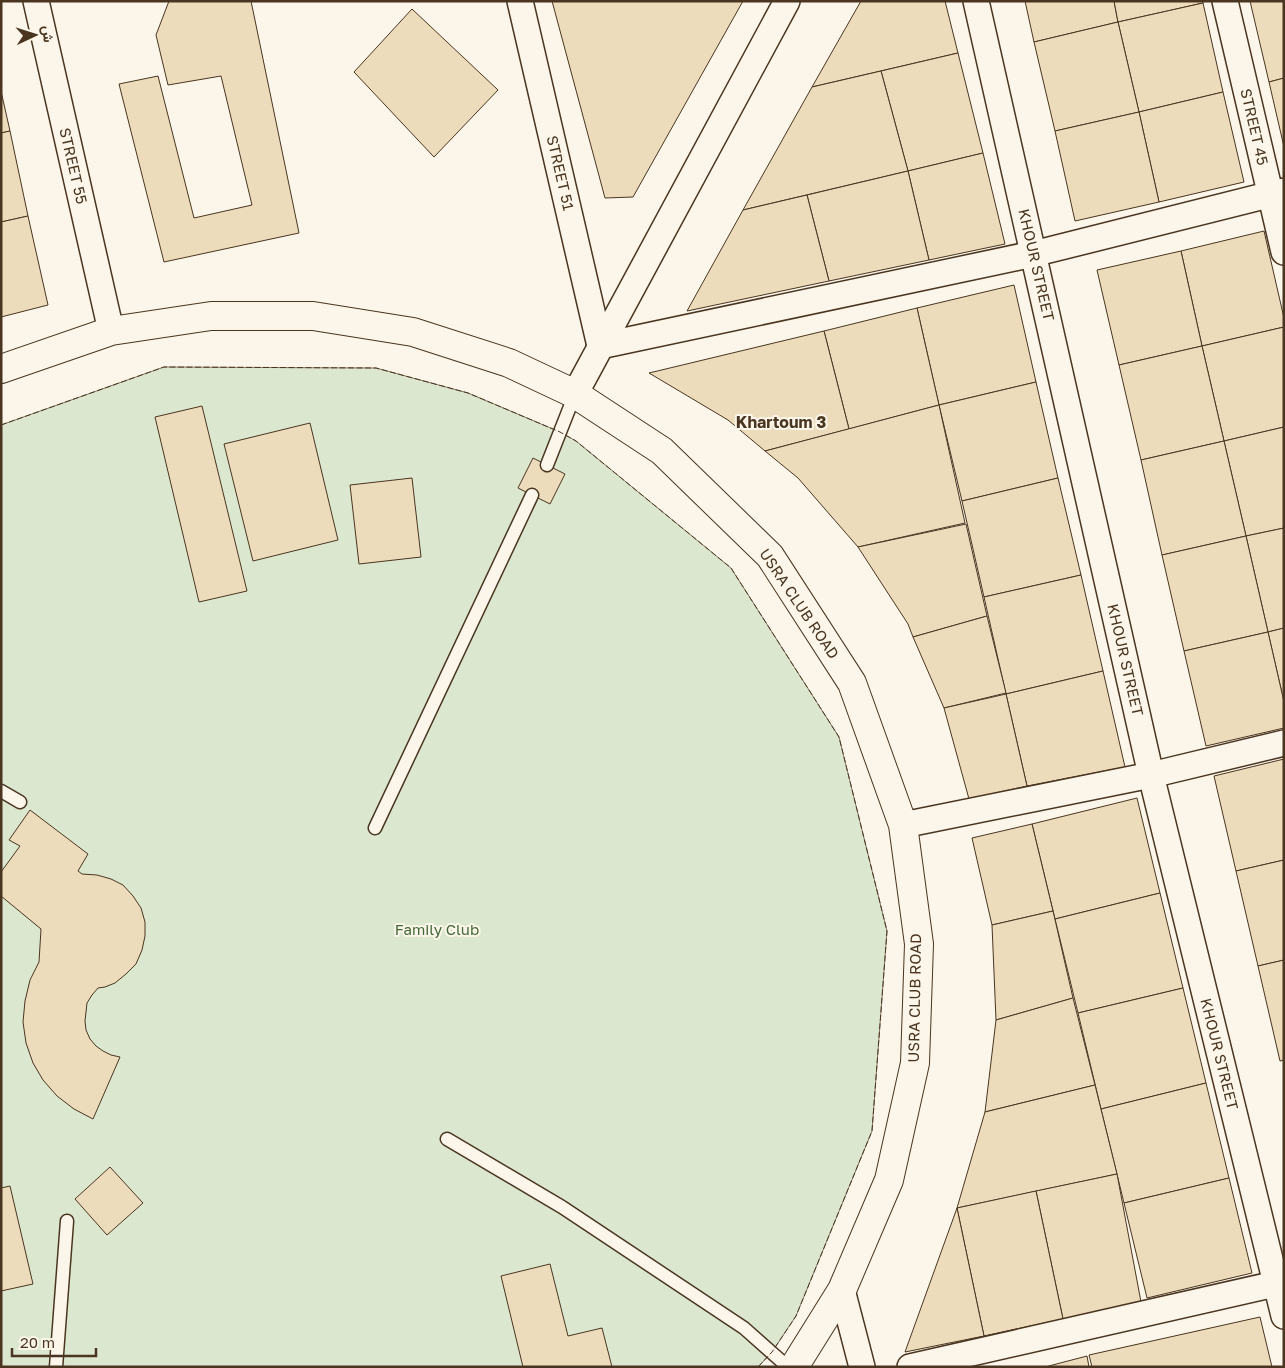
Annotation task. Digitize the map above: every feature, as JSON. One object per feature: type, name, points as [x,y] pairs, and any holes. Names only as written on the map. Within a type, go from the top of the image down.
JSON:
[{"type":"street","name":"STREET 55","points":[[36,1],[111,331]]},
{"type":"street","name":"STREET 51","points":[[520,1],[600,346]]},
{"type":"street","points":[[575,394],[787,1]]},
{"type":"street","name":"KHOUR STREET","points":[[976,1],[1152,775],[1280,1283],[1284,1316]]},
{"type":"street","name":"STREET 45","points":[[1225,1],[1277,192],[1284,252]]},
{"type":"street","points":[[600,346],[1033,254],[1277,192]]},
{"type":"street","name":"USRA CLUB ROAD","points":[[1,368],[111,331],[211,316],[313,316],[413,332],[509,363],[575,394],[662,451],[770,556],[852,683],[903,825],[919,944],[915,1063],[889,1180],[842,1290],[794,1367]]},
{"type":"street","points":[[903,825],[1152,775],[1284,743]]},
{"type":"street","points":[[910,1367],[1280,1283]]},
{"type":"street","points":[[842,1290],[862,1367]]},
{"type":"lane","points":[[547,466],[575,394]]},
{"type":"lane","points":[[375,828],[532,495]]},
{"type":"lane","points":[[1,791],[20,802]]},
{"type":"lane","points":[[447,1138],[562,1207],[744,1328],[788,1367]]},
{"type":"lane","points":[[56,1367],[67,1221]]},
{"type":"green space","name":"Family Club","points":[[164,367],[376,368],[468,393],[560,432],[576,441],[731,568],[839,737],[887,931],[872,1131],[796,1316],[772,1352],[758,1367],[1,1367],[1,425]]},
{"type":"building","points":[[169,1],[251,1],[299,233],[164,262],[119,84],[158,76],[194,218],[252,205],[221,76],[168,85],[156,35]]},
{"type":"building","points":[[552,1],[743,1],[633,197],[605,198]]},
{"type":"building","points":[[861,1],[945,1],[958,53],[812,87]]},
{"type":"building","points":[[1025,1],[1114,1],[1118,22],[1034,42]]},
{"type":"building","points":[[1114,1],[1203,1],[1203,3],[1118,22]]},
{"type":"building","points":[[1250,1],[1284,1],[1284,78],[1269,82]]},
{"type":"building","points":[[1203,3],[1223,92],[1139,112],[1118,22]]},
{"type":"building","points":[[412,9],[498,90],[434,157],[354,72]]},
{"type":"building","points":[[1118,22],[1139,112],[1055,131],[1034,42]]},
{"type":"building","points":[[958,53],[983,153],[908,171],[881,71]]},
{"type":"building","points":[[881,71],[908,171],[743,210],[812,87]]},
{"type":"building","points":[[1284,78],[1284,147],[1269,82]]},
{"type":"building","points":[[1,91],[10,131],[1,133]]},
{"type":"building","points":[[1223,92],[1244,182],[1159,202],[1139,112]]},
{"type":"building","points":[[1139,112],[1159,202],[1075,221],[1055,131]]},
{"type":"building","points":[[10,131],[28,216],[1,222],[1,133]]},
{"type":"building","points":[[983,153],[1005,244],[929,260],[908,171]]},
{"type":"building","points":[[908,171],[929,260],[829,281],[807,195]]},
{"type":"building","points":[[807,195],[829,281],[687,311],[743,210]]},
{"type":"building","points":[[28,216],[48,305],[1,317],[1,222]]},
{"type":"building","points":[[1264,231],[1284,318],[1284,327],[1202,346],[1181,251]]},
{"type":"building","points":[[1181,251],[1202,346],[1119,365],[1097,270]]},
{"type":"building","points":[[1014,285],[1036,382],[939,405],[917,308]]},
{"type":"building","points":[[917,308],[939,405],[849,429],[824,331]]},
{"type":"building","points":[[1284,327],[1284,427],[1224,441],[1202,346]]},
{"type":"building","points":[[824,331],[849,429],[765,451],[728,420],[649,373]]},
{"type":"building","points":[[1202,346],[1224,441],[1141,460],[1119,365]]},
{"type":"building","points":[[1036,382],[1058,478],[962,501],[939,405]]},
{"type":"building","points":[[939,405],[965,523],[858,547],[798,478],[765,451]]},
{"type":"building","points":[[202,406],[247,591],[199,602],[155,417]]},
{"type":"building","points":[[310,423],[338,540],[253,561],[224,444]]},
{"type":"building","points":[[1284,427],[1284,528],[1246,536],[1224,441]]},
{"type":"building","points":[[1224,441],[1246,536],[1162,555],[1141,460]]},
{"type":"building","points":[[533,458],[565,474],[550,504],[518,488]]},
{"type":"building","points":[[412,478],[421,557],[359,564],[350,485]]},
{"type":"building","points":[[1058,478],[1081,575],[984,597],[962,501]]},
{"type":"building","points":[[966,524],[987,616],[913,637],[908,624],[858,547]]},
{"type":"building","points":[[1284,528],[1284,628],[1268,632],[1246,536]]},
{"type":"building","points":[[1246,536],[1268,632],[1184,651],[1162,555]]},
{"type":"building","points":[[1081,575],[1103,671],[1006,694],[984,597]]},
{"type":"building","points":[[987,616],[1006,693],[944,708],[913,637]]},
{"type":"building","points":[[1284,628],[1284,702],[1268,632]]},
{"type":"building","points":[[1268,632],[1284,702],[1284,728],[1206,746],[1184,651]]},
{"type":"building","points":[[1103,671],[1125,767],[1027,786],[1006,694]]},
{"type":"building","points":[[1006,694],[1027,786],[969,799],[944,708]]},
{"type":"building","points":[[1284,759],[1284,860],[1236,871],[1214,776]]},
{"type":"building","points":[[1137,798],[1160,893],[1055,919],[1032,824]]},
{"type":"building","points":[[30,810],[88,854],[78,871],[82,874],[97,875],[111,879],[123,885],[141,908],[145,922],[142,950],[136,964],[115,983],[98,988],[87,1003],[85,1021],[90,1039],[103,1051],[120,1057],[93,1119],[74,1109],[57,1096],[43,1080],[33,1063],[26,1043],[23,1022],[25,1001],[30,980],[39,962],[41,929],[1,896],[1,872],[20,846],[9,840]]},
{"type":"building","points":[[1032,824],[1053,911],[992,925],[972,838]]},
{"type":"building","points":[[1284,860],[1284,960],[1258,966],[1236,871]]},
{"type":"building","points":[[1160,893],[1183,988],[1078,1013],[1055,919]]},
{"type":"building","points":[[1053,911],[1073,998],[996,1020],[992,925]]},
{"type":"building","points":[[1284,960],[1284,1060],[1280,1061],[1258,966]]},
{"type":"building","points":[[1183,988],[1206,1083],[1101,1109],[1078,1013]]},
{"type":"building","points":[[1073,998],[1095,1085],[985,1112],[996,1020]]},
{"type":"building","points":[[1206,1083],[1229,1178],[1124,1203],[1101,1109]]},
{"type":"building","points":[[1095,1085],[1117,1174],[957,1208],[985,1112]]},
{"type":"building","points":[[110,1167],[143,1203],[107,1235],[75,1199]]},
{"type":"building","points":[[1117,1174],[1141,1302],[1063,1319],[1036,1191]]},
{"type":"building","points":[[1229,1178],[1252,1273],[1147,1298],[1124,1203]]},
{"type":"building","points":[[10,1186],[33,1284],[1,1291],[1,1188]]},
{"type":"building","points":[[1036,1191],[1063,1319],[984,1336],[957,1208]]},
{"type":"building","points":[[957,1208],[984,1336],[905,1352]]},
{"type":"building","points":[[550,1264],[568,1336],[602,1328],[612,1367],[523,1367],[501,1276]]},
{"type":"building","points":[[1260,1317],[1272,1367],[1092,1367],[1089,1355]]},
{"type":"building","points":[[1087,1356],[1089,1367],[1045,1367]]},
{"type":"fence","points":[[1,425],[164,367],[376,368],[468,393],[560,432],[576,441],[731,568],[839,737],[887,931],[872,1131],[796,1316],[772,1352],[758,1367]]},
{"type":"district","name":"Khartoum 3","points":[[781,422]]}]
